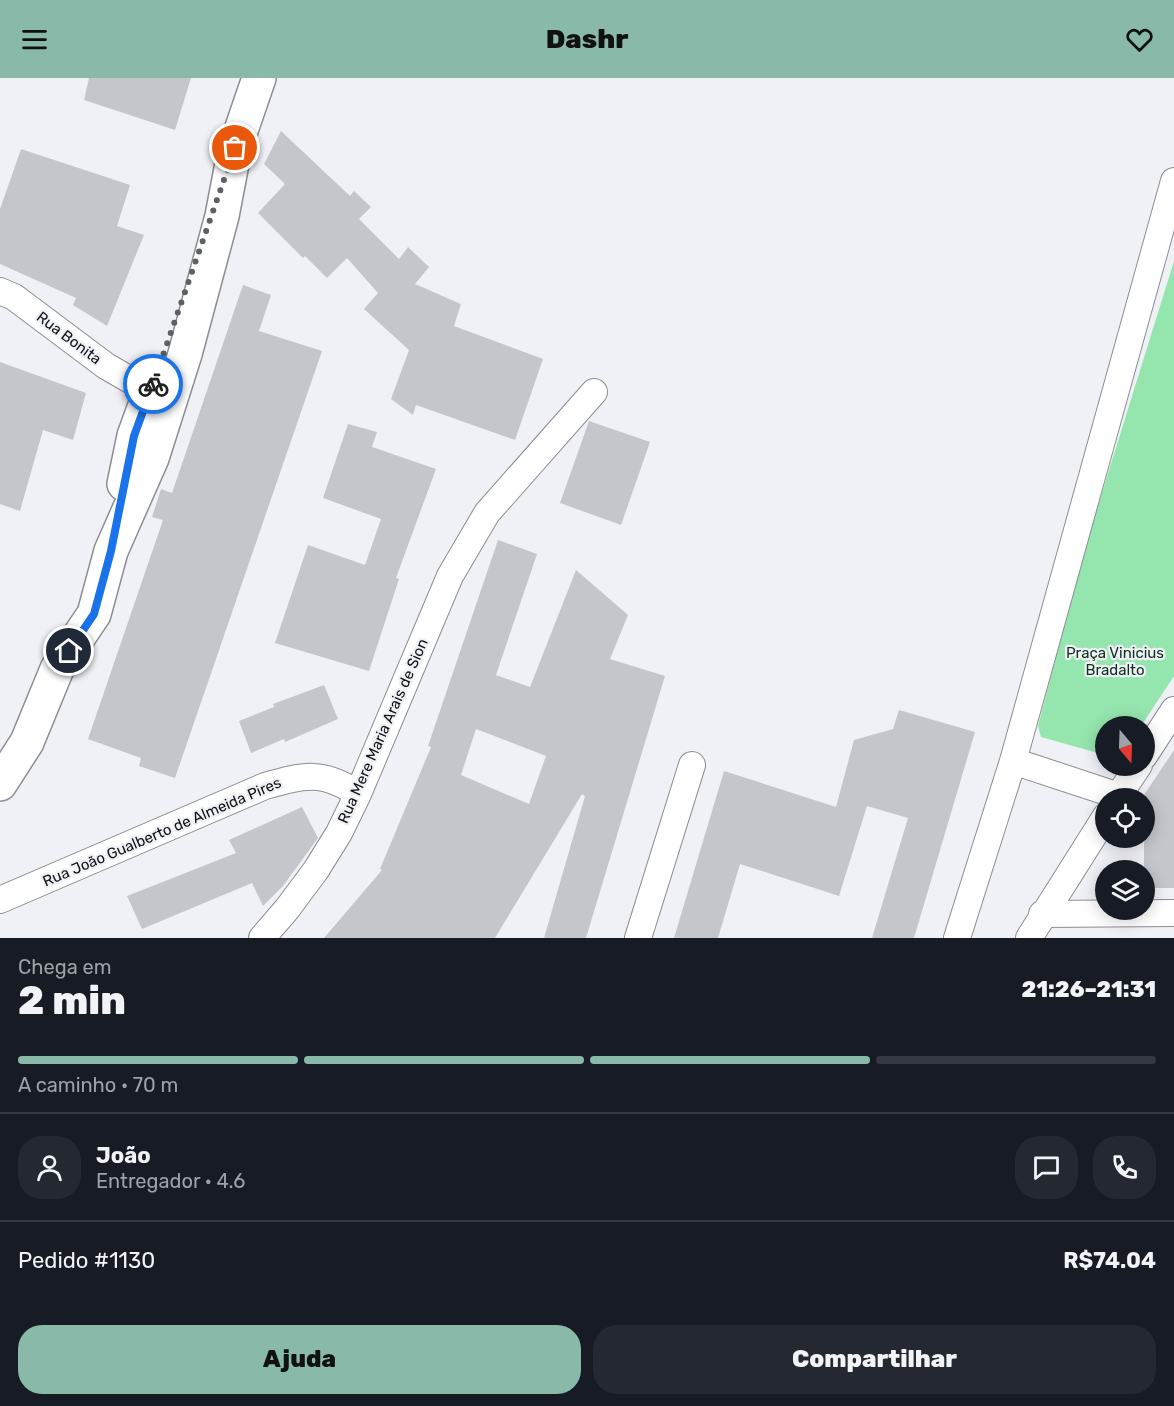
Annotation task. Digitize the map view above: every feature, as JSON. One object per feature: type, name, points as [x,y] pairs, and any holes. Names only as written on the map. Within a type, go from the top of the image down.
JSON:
[{"type":"main road","points":[[0,784],[27,742],[57,669],[94,614],[111,551],[134,436],[160,397],[235,148],[259,78]]},
{"type":"street","points":[[957,938],[1013,760],[1174,181]]},
{"type":"street","name":"Rua Bonita","points":[[0,291],[14,297],[106,366],[160,397]]},
{"type":"street","name":"Rua Mere Maria Arais de Sion","points":[[262,938],[316,870],[339,833],[358,794],[450,576],[487,513],[594,392]]},
{"type":"street","points":[[1155,740],[1174,711]]},
{"type":"street","points":[[1013,760],[1095,795]]},
{"type":"street","points":[[638,938],[692,765]]},
{"type":"street","name":"Rua João Gualberto de Almeida Pires","points":[[0,900],[265,786],[304,777],[324,777],[341,782],[358,794]]},
{"type":"street","points":[[1029,938],[1095,832]]},
{"type":"street","points":[[1042,914],[1174,913]]},
{"type":"green space","name":"Praça Vinicius Bradalto","points":[[1174,261],[1174,676],[1148,716],[1095,716],[1095,752],[1041,737],[1038,726],[1083,554]]},
{"type":"building","points":[[89,78],[191,78],[175,130],[84,100]]},
{"type":"building","points":[[281,131],[350,196],[354,191],[371,207],[359,219],[399,259],[408,247],[429,267],[415,284],[461,304],[454,326],[543,359],[515,440],[416,405],[413,415],[391,399],[409,350],[364,309],[378,293],[347,258],[327,278],[305,256],[303,258],[258,213],[285,184],[264,164]]},
{"type":"building","points":[[21,149],[130,185],[117,226],[144,235],[107,326],[73,305],[76,298],[0,264],[0,209]]},
{"type":"building","points":[[243,285],[271,295],[259,331],[322,351],[175,778],[139,766],[141,758],[88,739],[163,520],[152,517],[161,489],[172,493]]},
{"type":"building","points":[[0,362],[86,393],[73,440],[43,430],[20,511],[0,504]]},
{"type":"building","points":[[589,421],[650,442],[621,525],[560,503]]},
{"type":"building","points":[[348,424],[377,432],[372,447],[436,469],[396,578],[399,579],[369,671],[275,643],[308,545],[365,565],[381,519],[323,498]]},
{"type":"building","points":[[498,540],[537,554],[496,675],[530,687],[576,570],[628,615],[610,659],[665,676],[586,938],[544,938],[585,796],[582,794],[495,938],[324,938],[382,870],[380,869],[431,747],[428,746]],"holes":[[[476,729],[546,756],[529,804],[461,775]]]},
{"type":"building","points":[[324,685],[338,719],[285,742],[284,739],[251,753],[239,721],[274,707],[273,704]]},
{"type":"building","points":[[899,710],[975,732],[914,938],[872,938],[908,818],[867,806],[839,896],[740,864],[718,938],[674,938],[724,771],[836,807],[854,740],[893,729]]},
{"type":"building","points":[[1174,750],[1174,888],[1155,888],[1155,860],[1144,860],[1144,848],[1155,848],[1155,788],[1149,788]]},
{"type":"building","points":[[302,807],[318,838],[283,886],[263,906],[252,883],[142,929],[127,896],[236,853],[229,840]]},
{"type":"way so far","points":[[153,384],[235,148]]},
{"type":"route","points":[[69,651],[94,614],[111,551],[134,436],[153,384]]}]
